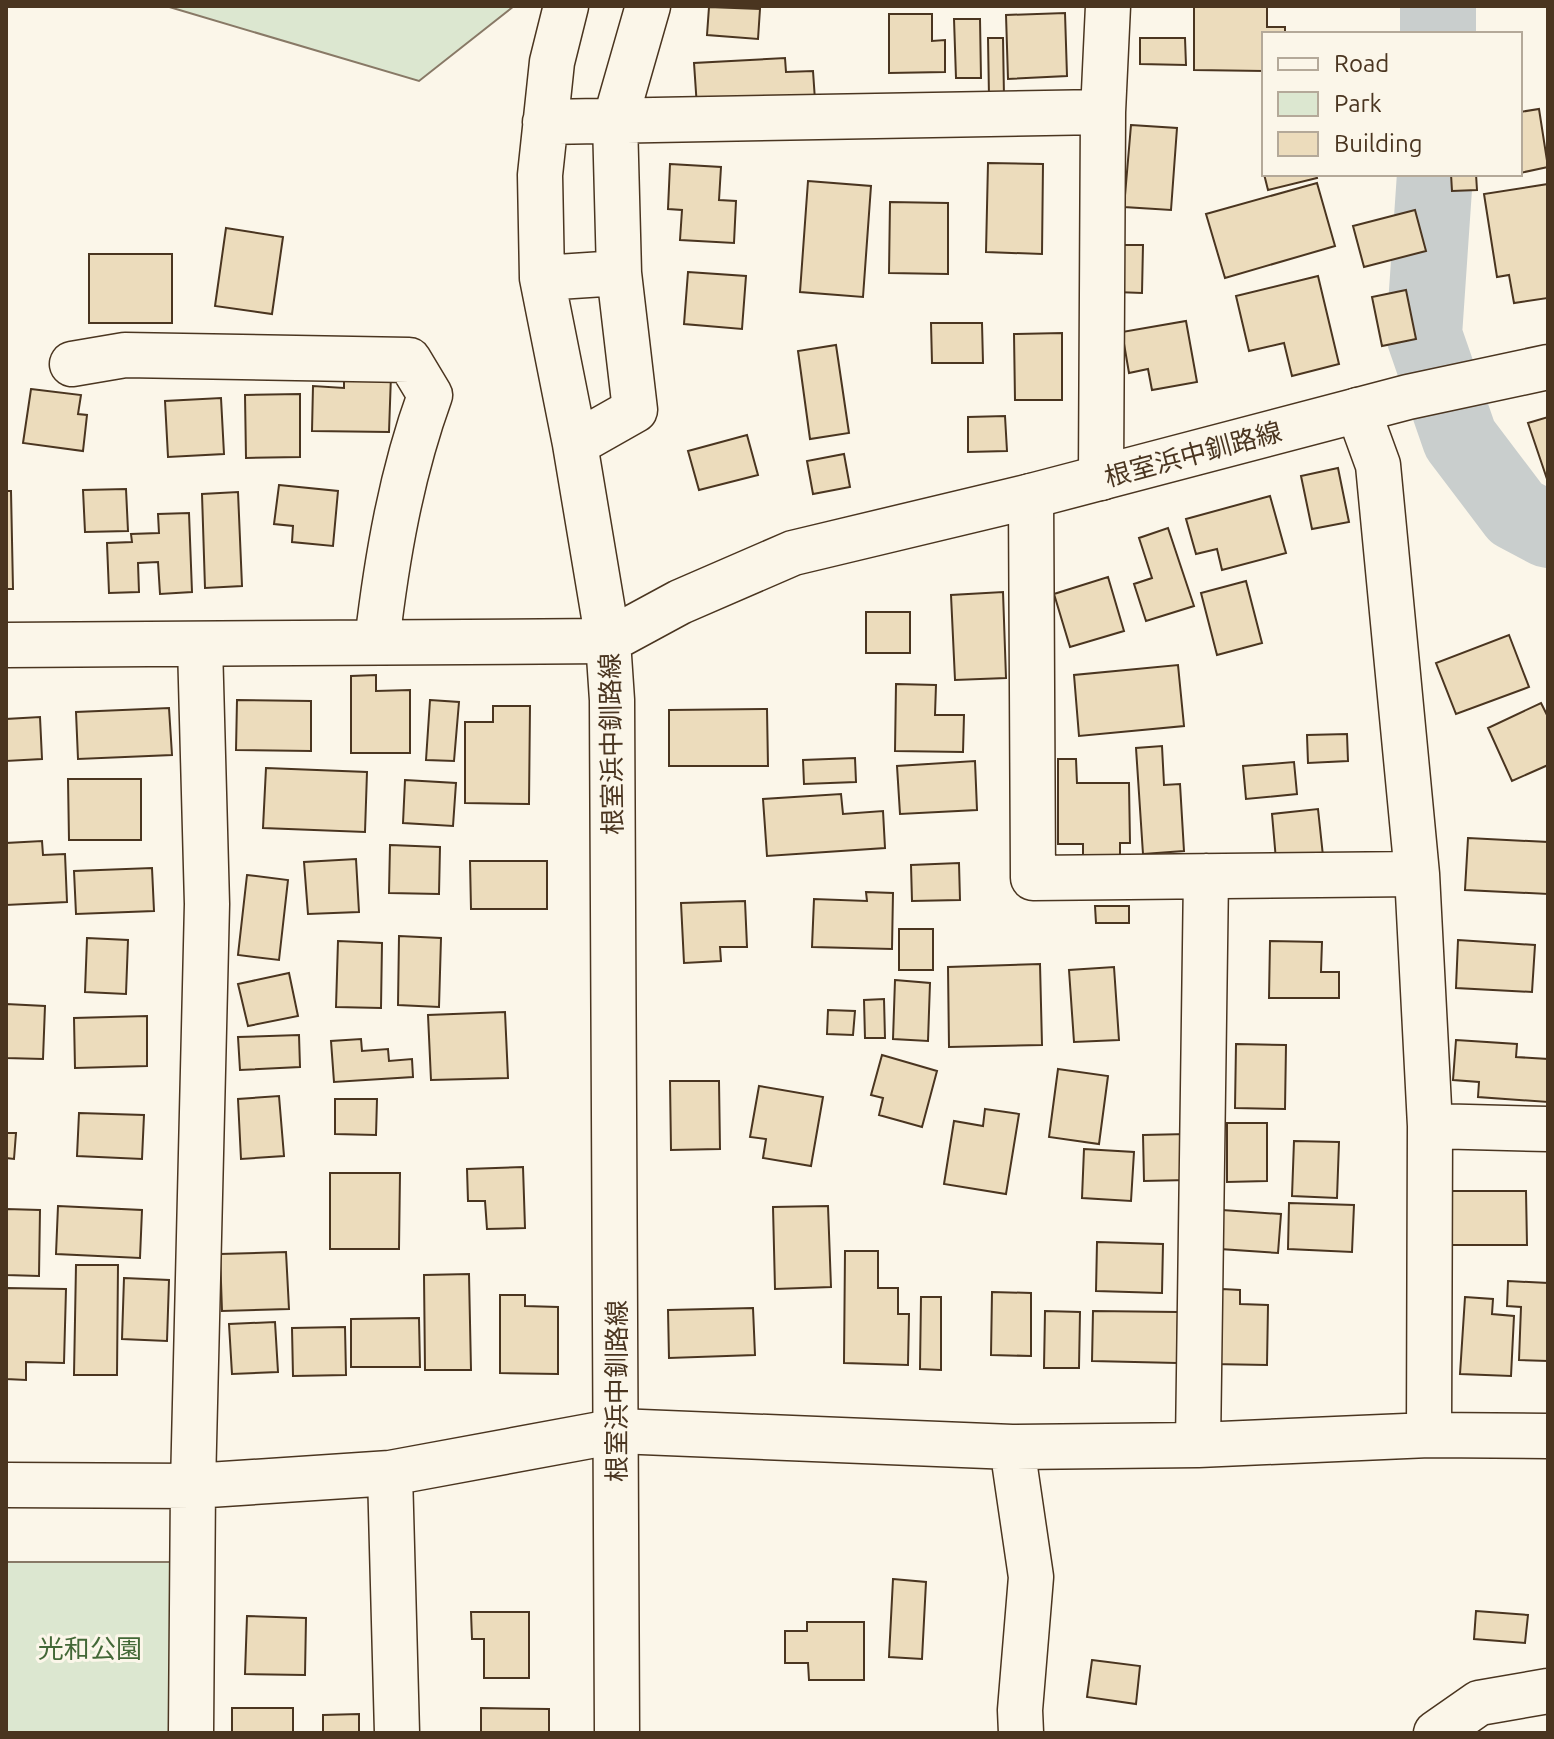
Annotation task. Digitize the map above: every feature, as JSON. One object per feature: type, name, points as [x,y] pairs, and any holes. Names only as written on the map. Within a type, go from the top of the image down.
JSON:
[{"type":"street","points":[[6,645],[608,641],[575,444],[542,278],[540,175],[552,62],[566,6]]},
{"type":"street","points":[[575,444],[635,410],[619,273],[615,121],[648,6]]},
{"type":"street","points":[[1101,478],[1103,112],[1108,6]]},
{"type":"street","points":[[545,122],[1103,112]]},
{"type":"street","points":[[542,278],[619,273]]},
{"type":"street","points":[[72,364],[125,355],[409,360],[430,395],[408,455],[386,566],[377,642]]},
{"type":"street","name":"根室浜中釧路線","points":[[617,1733],[612,700],[608,641],[680,602],[793,553],[1031,496],[1408,397],[1548,367]]},
{"type":"street","points":[[1358,410],[1378,465],[1417,874],[1430,1126],[1429,1435]]},
{"type":"street","points":[[1031,496],[1033,878],[1417,874]]},
{"type":"street","points":[[191,1733],[193,1486],[207,904],[200,645]]},
{"type":"street","points":[[1198,1445],[1206,876]]},
{"type":"street","points":[[1430,1126],[1548,1129]]},
{"type":"street","points":[[6,1485],[193,1486],[390,1473],[617,1431],[1012,1447],[1198,1445],[1429,1435],[1548,1436]]},
{"type":"street","points":[[1012,1447],[1031,1577],[1020,1710],[1021,1733]]},
{"type":"street","points":[[390,1473],[397,1733]]},
{"type":"street","points":[[1436,1733],[1479,1703],[1548,1691]]},
{"type":"green space","points":[[166,6],[514,6],[419,81]]},
{"type":"green space","name":"光和公園","points":[[6,1562],[175,1562],[175,1733],[6,1733]]},
{"type":"building","points":[[1194,6],[1267,6],[1267,27],[1285,27],[1285,32],[1262,32],[1262,71],[1194,70]]},
{"type":"building","points":[[709,7],[760,9],[758,39],[707,35]]},
{"type":"building","points":[[1065,13],[1067,76],[1008,79],[1006,15]]},
{"type":"building","points":[[889,14],[932,14],[932,41],[945,40],[945,72],[889,73]]},
{"type":"building","points":[[954,19],[980,19],[981,78],[956,78]]},
{"type":"building","points":[[988,38],[1003,38],[1004,97],[989,97]]},
{"type":"building","points":[[1140,38],[1185,38],[1186,65],[1140,64]]},
{"type":"building","points":[[785,58],[786,72],[813,71],[815,100],[697,107],[694,63]]},
{"type":"building","points":[[1539,109],[1548,167],[1522,173],[1522,112]]},
{"type":"building","points":[[1131,125],[1177,128],[1171,210],[1124,207]]},
{"type":"building","points":[[988,163],[1043,164],[1042,254],[986,252]]},
{"type":"building","points":[[670,164],[721,167],[719,200],[736,201],[734,243],[680,240],[682,210],[668,209]]},
{"type":"building","points":[[1264,176],[1316,176],[1317,178],[1268,190]]},
{"type":"building","points":[[1451,176],[1476,176],[1477,190],[1452,191]]},
{"type":"building","points":[[808,181],[871,186],[863,297],[800,292]]},
{"type":"building","points":[[1317,183],[1335,246],[1225,278],[1206,214]]},
{"type":"building","points":[[1548,184],[1548,298],[1514,303],[1509,275],[1497,277],[1484,194]]},
{"type":"building","points":[[890,202],[948,203],[948,274],[889,273]]},
{"type":"building","points":[[1415,210],[1426,251],[1364,267],[1353,226]]},
{"type":"building","points":[[226,228],[283,237],[272,314],[215,306]]},
{"type":"building","points":[[1118,245],[1143,245],[1142,293],[1116,292]]},
{"type":"building","points":[[89,254],[172,254],[172,323],[89,323]]},
{"type":"building","points":[[688,272],[746,276],[742,329],[684,324]]},
{"type":"building","points":[[1318,276],[1339,364],[1292,376],[1284,343],[1249,351],[1236,296]]},
{"type":"building","points":[[1406,290],[1416,339],[1382,346],[1372,297]]},
{"type":"building","points":[[1186,321],[1197,382],[1152,390],[1148,369],[1129,373],[1122,332]]},
{"type":"building","points":[[931,323],[982,323],[983,363],[932,363]]},
{"type":"building","points":[[1062,333],[1062,400],[1015,400],[1014,334]]},
{"type":"building","points":[[836,345],[849,433],[810,439],[798,351]]},
{"type":"building","points":[[344,374],[391,375],[389,432],[312,431],[313,386],[344,388]]},
{"type":"building","points":[[31,389],[81,395],[78,414],[87,415],[83,451],[23,443]]},
{"type":"building","points":[[300,394],[300,457],[246,458],[245,395]]},
{"type":"building","points":[[221,398],[224,454],[168,457],[165,401]]},
{"type":"building","points":[[1005,416],[1007,451],[968,452],[968,417]]},
{"type":"building","points":[[1548,417],[1548,482],[1528,423]]},
{"type":"building","points":[[747,435],[758,475],[699,490],[688,451]]},
{"type":"building","points":[[844,454],[850,487],[813,494],[807,461]]},
{"type":"building","points":[[1338,468],[1349,522],[1312,529],[1301,476]]},
{"type":"building","points":[[279,485],[338,491],[333,546],[292,542],[293,526],[274,524]]},
{"type":"building","points":[[126,489],[128,531],[85,532],[83,490]]},
{"type":"building","points":[[6,491],[11,491],[13,589],[6,589]]},
{"type":"building","points":[[238,492],[242,586],[205,588],[202,494]]},
{"type":"building","points":[[1270,496],[1286,553],[1222,570],[1217,549],[1196,554],[1186,519]]},
{"type":"building","points":[[189,513],[192,592],[160,594],[158,562],[138,563],[139,592],[109,593],[107,543],[132,542],[131,534],[159,533],[158,514]]},
{"type":"building","points":[[1168,528],[1194,606],[1146,621],[1134,584],[1152,578],[1139,538]]},
{"type":"building","points":[[1108,577],[1124,631],[1070,647],[1054,594]]},
{"type":"building","points":[[1246,581],[1262,643],[1217,655],[1201,593]]},
{"type":"building","points":[[1003,592],[1006,678],[955,680],[951,595]]},
{"type":"building","points":[[866,612],[910,612],[910,653],[866,653]]},
{"type":"building","points":[[1509,635],[1529,687],[1456,714],[1436,663]]},
{"type":"building","points":[[1178,665],[1184,726],[1079,736],[1074,675]]},
{"type":"building","points":[[376,675],[376,691],[410,690],[410,753],[351,753],[351,676]]},
{"type":"building","points":[[896,684],[936,685],[935,715],[964,715],[963,752],[895,751]]},
{"type":"building","points":[[237,700],[311,701],[311,751],[236,750]]},
{"type":"building","points":[[430,700],[459,702],[454,761],[426,760]]},
{"type":"building","points":[[1541,703],[1548,717],[1548,765],[1512,781],[1488,728]]},
{"type":"building","points":[[493,706],[530,706],[529,804],[465,803],[465,722],[493,722]]},
{"type":"building","points":[[169,708],[172,755],[78,759],[76,712]]},
{"type":"building","points":[[767,709],[768,766],[669,766],[669,710]]},
{"type":"building","points":[[40,717],[42,759],[6,761],[6,719]]},
{"type":"building","points":[[1347,734],[1348,761],[1308,763],[1307,735]]},
{"type":"building","points":[[1162,746],[1164,785],[1180,784],[1184,851],[1143,854],[1136,748]]},
{"type":"building","points":[[855,758],[856,782],[804,784],[803,760]]},
{"type":"building","points":[[1058,759],[1076,759],[1077,783],[1129,783],[1130,843],[1120,843],[1120,857],[1083,858],[1083,844],[1058,844]]},
{"type":"building","points":[[975,761],[977,810],[900,814],[897,766]]},
{"type":"building","points":[[1294,762],[1297,794],[1246,799],[1243,766]]},
{"type":"building","points":[[266,768],[367,772],[365,832],[263,828]]},
{"type":"building","points":[[68,779],[141,779],[141,840],[69,840]]},
{"type":"building","points":[[405,780],[456,783],[453,826],[403,823]]},
{"type":"building","points":[[841,794],[843,814],[883,811],[885,848],[767,856],[763,799]]},
{"type":"building","points":[[1318,809],[1323,856],[1276,860],[1272,814]]},
{"type":"building","points":[[1468,838],[1548,842],[1548,894],[1465,890]]},
{"type":"building","points":[[42,841],[43,855],[65,854],[67,902],[6,905],[6,843]]},
{"type":"building","points":[[390,845],[440,847],[439,894],[389,893]]},
{"type":"building","points":[[356,859],[359,912],[308,914],[304,862]]},
{"type":"building","points":[[470,861],[547,861],[547,909],[471,909]]},
{"type":"building","points":[[959,863],[960,900],[912,901],[911,865]]},
{"type":"building","points":[[152,868],[154,911],[76,914],[74,871]]},
{"type":"building","points":[[247,875],[288,880],[279,960],[238,955]]},
{"type":"building","points":[[866,892],[893,893],[892,949],[812,947],[814,899],[867,901]]},
{"type":"building","points":[[745,901],[747,947],[720,947],[721,961],[684,963],[681,903]]},
{"type":"building","points":[[1095,906],[1129,906],[1129,923],[1096,923]]},
{"type":"building","points":[[899,929],[933,929],[933,970],[899,970]]},
{"type":"building","points":[[399,936],[441,938],[439,1007],[398,1005]]},
{"type":"building","points":[[87,938],[128,940],[126,994],[85,992]]},
{"type":"building","points":[[1458,940],[1535,945],[1532,992],[1456,988]]},
{"type":"building","points":[[338,941],[382,943],[381,1008],[336,1007]]},
{"type":"building","points":[[1270,941],[1322,942],[1321,972],[1339,972],[1339,998],[1269,998]]},
{"type":"building","points":[[1040,964],[1042,1045],[949,1047],[948,967]]},
{"type":"building","points":[[1114,967],[1119,1040],[1074,1042],[1069,970]]},
{"type":"building","points":[[289,973],[298,1016],[248,1026],[238,984]]},
{"type":"building","points":[[895,980],[930,983],[928,1041],[893,1039]]},
{"type":"building","points":[[884,999],[885,1038],[865,1038],[864,1000]]},
{"type":"building","points":[[6,1004],[45,1006],[43,1059],[6,1058]]},
{"type":"building","points":[[828,1010],[855,1011],[853,1035],[827,1034]]},
{"type":"building","points":[[505,1012],[508,1078],[431,1080],[428,1015]]},
{"type":"building","points":[[147,1016],[147,1066],[75,1068],[74,1018]]},
{"type":"building","points":[[299,1035],[300,1067],[240,1070],[238,1037]]},
{"type":"building","points":[[361,1039],[362,1051],[388,1049],[389,1061],[412,1059],[413,1077],[334,1082],[331,1041]]},
{"type":"building","points":[[1456,1040],[1517,1044],[1516,1057],[1548,1059],[1548,1102],[1478,1097],[1479,1082],[1453,1080]]},
{"type":"building","points":[[1236,1044],[1286,1045],[1285,1109],[1235,1108]]},
{"type":"building","points":[[882,1055],[937,1071],[922,1127],[879,1115],[883,1098],[871,1095]]},
{"type":"building","points":[[1058,1069],[1108,1076],[1099,1144],[1049,1137]]},
{"type":"building","points":[[670,1081],[719,1081],[720,1149],[671,1150]]},
{"type":"building","points":[[759,1086],[823,1097],[811,1166],[763,1158],[766,1139],[750,1137]]},
{"type":"building","points":[[279,1096],[284,1156],[241,1159],[238,1099]]},
{"type":"building","points":[[335,1099],[377,1099],[376,1135],[335,1134]]},
{"type":"building","points":[[985,1109],[1019,1114],[1006,1194],[944,1184],[954,1121],[983,1126]]},
{"type":"building","points":[[79,1113],[144,1115],[142,1159],[77,1156]]},
{"type":"building","points":[[1227,1123],[1267,1123],[1267,1181],[1227,1182]]},
{"type":"building","points":[[6,1133],[16,1133],[14,1159],[6,1158]]},
{"type":"building","points":[[1187,1134],[1188,1180],[1144,1181],[1143,1135]]},
{"type":"building","points":[[1294,1141],[1339,1142],[1337,1198],[1292,1196]]},
{"type":"building","points":[[1084,1149],[1134,1152],[1131,1201],[1082,1198]]},
{"type":"building","points":[[523,1167],[525,1228],[487,1229],[485,1201],[468,1201],[467,1169]]},
{"type":"building","points":[[330,1173],[400,1173],[399,1249],[330,1249]]},
{"type":"building","points":[[1450,1191],[1526,1191],[1527,1245],[1451,1245]]},
{"type":"building","points":[[1289,1203],[1354,1205],[1352,1252],[1288,1249]]},
{"type":"building","points":[[58,1206],[142,1210],[140,1258],[56,1254]]},
{"type":"building","points":[[828,1206],[831,1287],[775,1289],[773,1207]]},
{"type":"building","points":[[6,1209],[40,1210],[39,1276],[6,1275]]},
{"type":"building","points":[[1222,1210],[1281,1214],[1278,1253],[1220,1249]]},
{"type":"building","points":[[1097,1242],[1163,1244],[1162,1293],[1096,1291]]},
{"type":"building","points":[[845,1251],[878,1251],[878,1288],[898,1288],[898,1314],[909,1314],[908,1365],[844,1363]]},
{"type":"building","points":[[286,1252],[289,1309],[222,1311],[220,1254]]},
{"type":"building","points":[[76,1265],[118,1265],[117,1375],[74,1375]]},
{"type":"building","points":[[469,1274],[471,1370],[425,1370],[424,1275]]},
{"type":"building","points":[[124,1278],[169,1280],[167,1341],[122,1339]]},
{"type":"building","points":[[1508,1281],[1548,1283],[1548,1361],[1519,1360],[1521,1307],[1507,1306]]},
{"type":"building","points":[[6,1288],[66,1289],[64,1363],[26,1362],[26,1380],[6,1379]]},
{"type":"building","points":[[1222,1289],[1240,1290],[1240,1304],[1268,1305],[1267,1365],[1212,1364]]},
{"type":"building","points":[[992,1292],[1031,1293],[1031,1356],[991,1355]]},
{"type":"building","points":[[500,1295],[525,1295],[525,1306],[558,1307],[558,1374],[500,1373]]},
{"type":"building","points":[[921,1297],[941,1297],[941,1370],[920,1369]]},
{"type":"building","points":[[1465,1297],[1493,1299],[1492,1314],[1514,1316],[1511,1376],[1460,1374]]},
{"type":"building","points":[[753,1308],[755,1355],[669,1358],[668,1310]]},
{"type":"building","points":[[1045,1311],[1080,1312],[1079,1368],[1044,1368]]},
{"type":"building","points":[[1093,1311],[1178,1312],[1177,1363],[1092,1361]]},
{"type":"building","points":[[419,1318],[420,1367],[351,1367],[351,1319]]},
{"type":"building","points":[[275,1322],[278,1372],[232,1374],[229,1324]]},
{"type":"building","points":[[345,1327],[346,1375],[293,1376],[292,1328]]},
{"type":"building","points":[[893,1579],[926,1582],[922,1659],[889,1657]]},
{"type":"building","points":[[1476,1611],[1528,1615],[1525,1643],[1474,1639]]},
{"type":"building","points":[[471,1612],[529,1612],[529,1678],[484,1678],[484,1639],[472,1639]]},
{"type":"building","points":[[247,1616],[306,1618],[305,1675],[245,1674]]},
{"type":"building","points":[[807,1622],[864,1622],[864,1680],[809,1680],[808,1663],[785,1663],[785,1631],[807,1631]]},
{"type":"building","points":[[1092,1660],[1140,1666],[1136,1704],[1087,1697]]},
{"type":"building","points":[[232,1708],[293,1708],[293,1733],[232,1733]]},
{"type":"building","points":[[481,1708],[549,1709],[549,1733],[481,1733]]},
{"type":"building","points":[[359,1714],[359,1733],[323,1733],[323,1715]]},
{"type":"waterway","points":[[1438,6],[1438,32]]},
{"type":"waterway","points":[[1435,176],[1424,335],[1460,439],[1516,513],[1548,530]]}]
